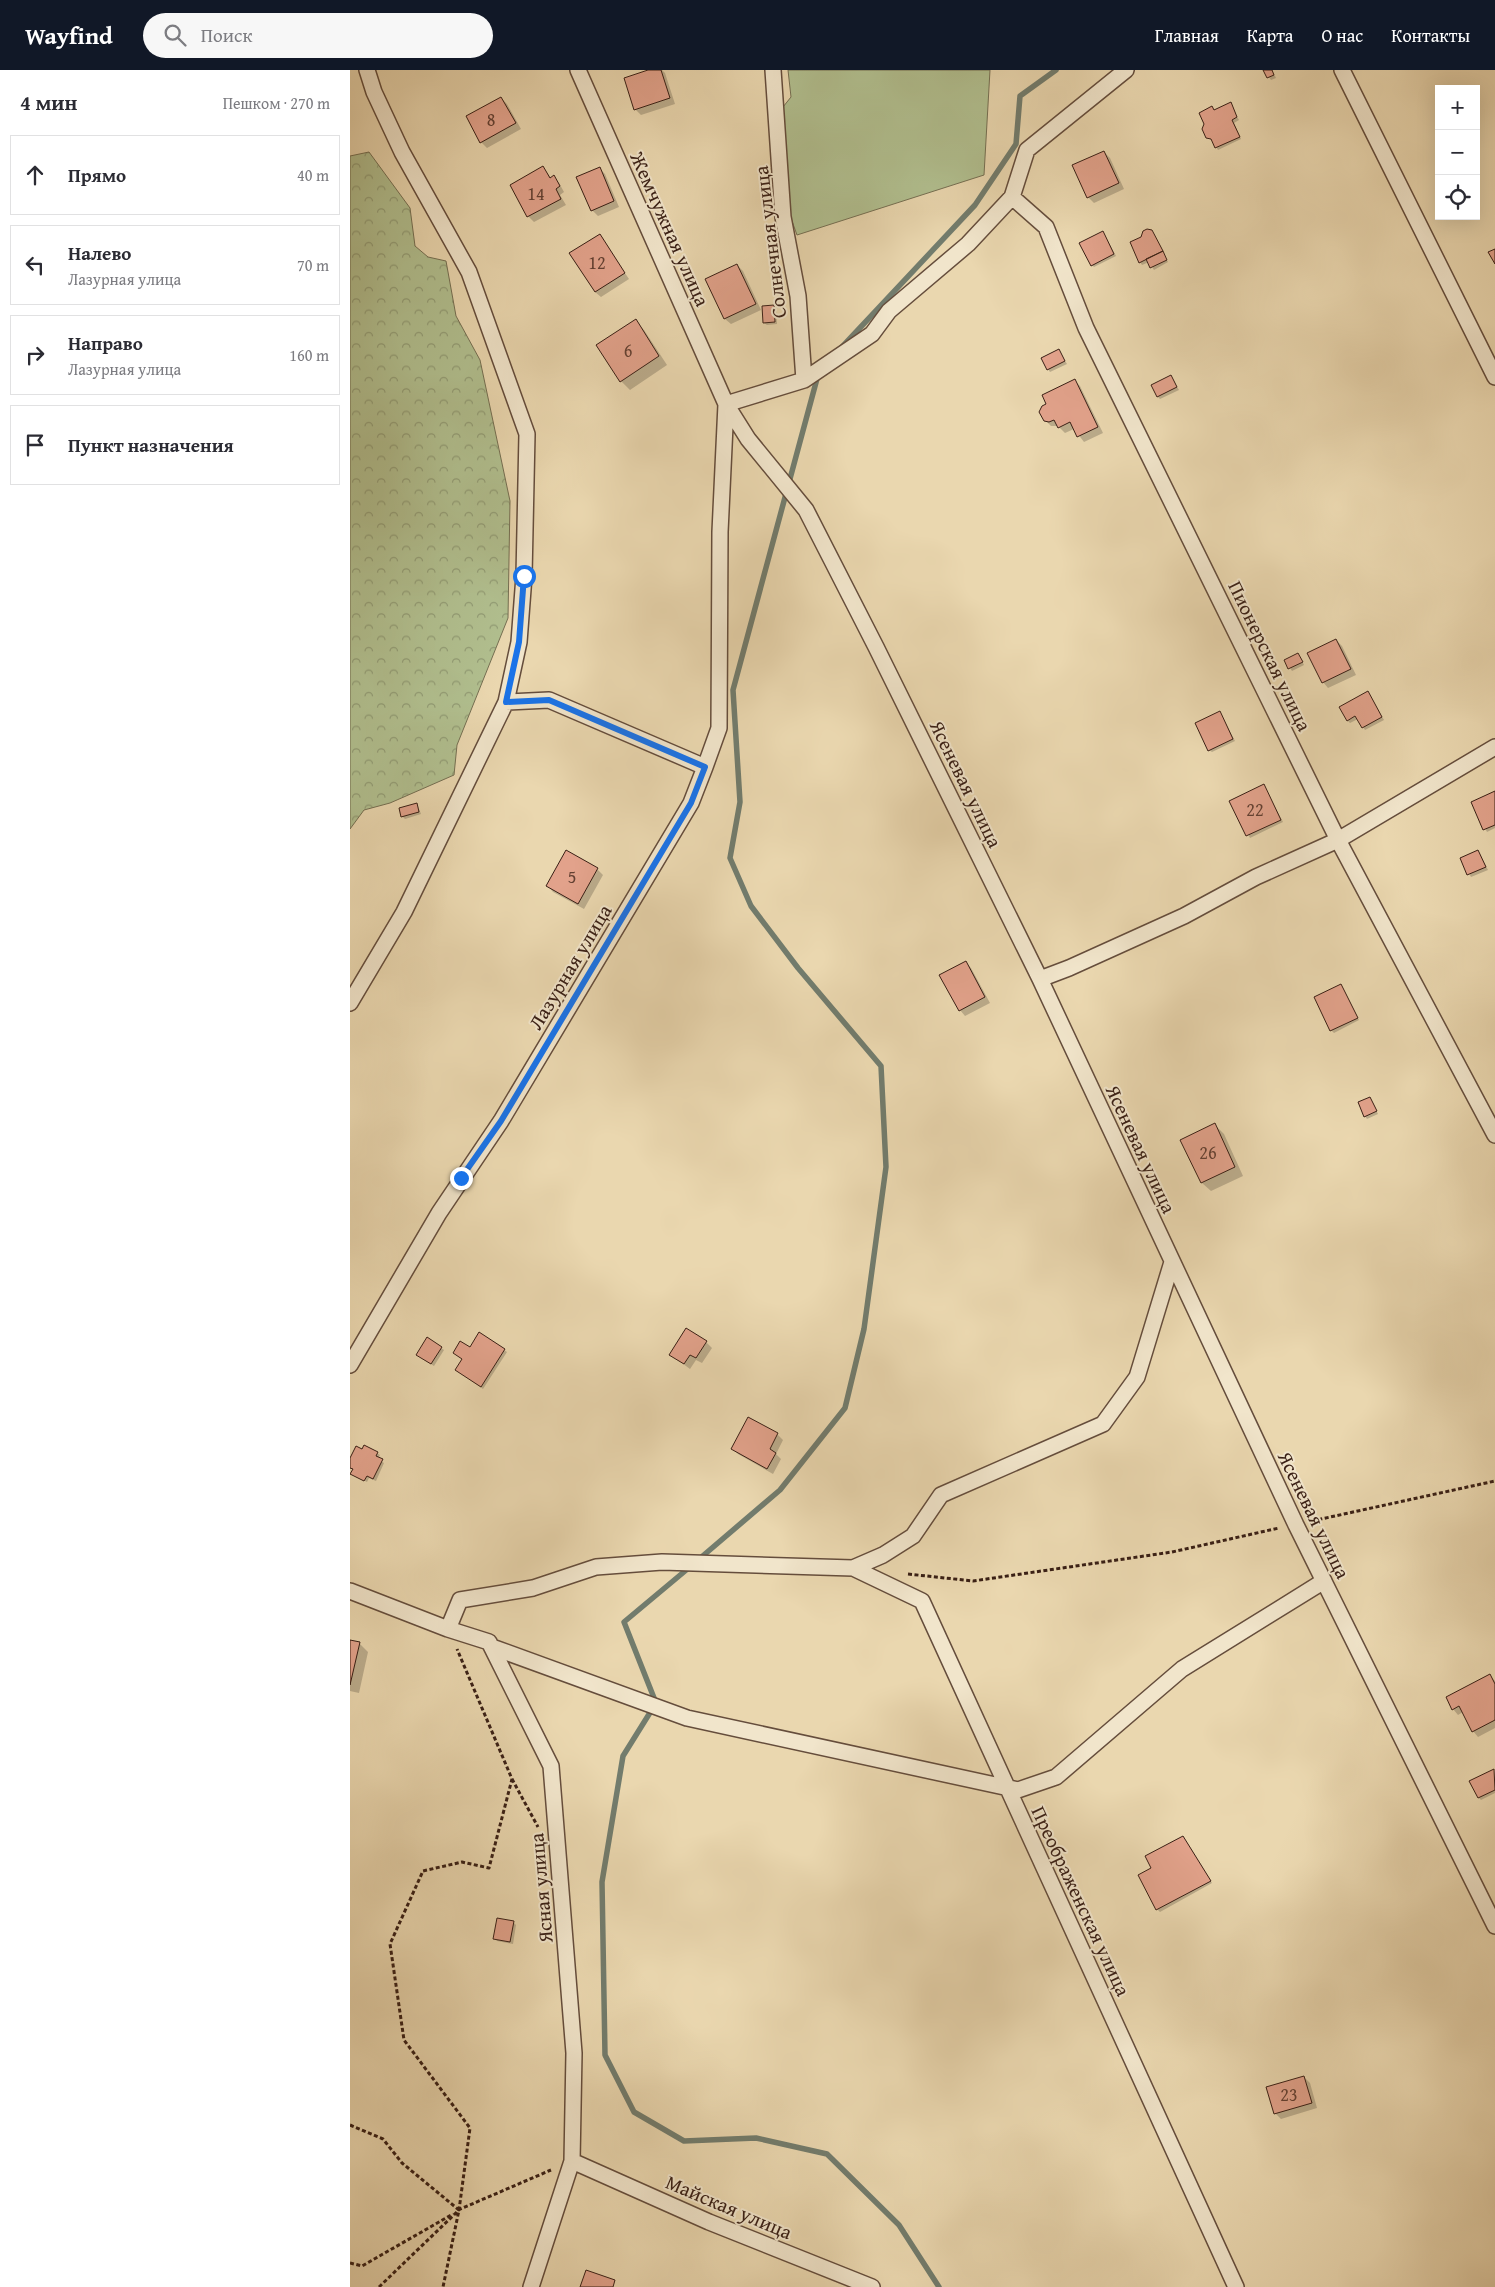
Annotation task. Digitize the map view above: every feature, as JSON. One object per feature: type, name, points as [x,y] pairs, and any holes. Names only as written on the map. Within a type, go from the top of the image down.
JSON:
[{"type":"street","points":[[350,1003],[404,912],[506,702],[519,642],[524,576],[527,434],[469,272],[402,152],[374,92],[367,70]]},
{"type":"street","name":"Жемчужная улица","points":[[578,70],[726,404]]},
{"type":"street","name":"Солнечная улица","points":[[773,70],[783,217],[798,296],[804,380]]},
{"type":"street","points":[[726,404],[804,380],[872,334],[889,311],[968,244],[1012,197],[1027,150],[1126,70]]},
{"type":"street","points":[[1342,70],[1495,377]]},
{"type":"street","name":"Пионерская улица","points":[[1012,197],[1046,227],[1086,328],[1338,840],[1495,1135]]},
{"type":"street","name":"Лазурная улица","points":[[350,1365],[440,1213],[501,1121],[691,803],[719,728],[720,532],[726,404]]},
{"type":"street","name":"Ясеневая улица","points":[[726,404],[748,439],[806,510],[1040,979],[1296,1524],[1495,1926]]},
{"type":"street","points":[[506,702],[549,700],[705,767]]},
{"type":"street","points":[[1040,979],[1069,968],[1184,916],[1256,877],[1338,840],[1495,747]]},
{"type":"street","points":[[448,1629],[460,1600],[533,1588],[596,1567],[662,1562],[853,1568],[883,1555],[912,1536],[941,1495],[1103,1424],[1137,1377],[1172,1262]]},
{"type":"street","name":"Преображенская улица","points":[[853,1568],[922,1600],[1236,2287]]},
{"type":"street","points":[[350,1591],[448,1629],[490,1642],[492,1647],[687,1718],[1018,1790],[1056,1777],[1182,1670],[1324,1580]]},
{"type":"street","name":"Ясная улица","points":[[492,1647],[551,1766],[574,2053],[572,2161],[531,2287]]},
{"type":"street","name":"Майская улица","points":[[572,2161],[709,2222],[872,2287]]},
{"type":"path","points":[[899,1573],[973,1581],[1172,1552],[1495,1481]]},
{"type":"path","points":[[448,1629],[512,1779],[542,1835]]},
{"type":"path","points":[[443,2287],[459,2210],[470,2128],[404,2040],[390,1944],[423,1871],[462,1862],[489,1868],[512,1779]]},
{"type":"path","points":[[350,2125],[383,2139],[402,2163],[459,2210]]},
{"type":"path","points":[[350,2263],[362,2266],[459,2210],[572,2161]]},
{"type":"path","points":[[379,2287],[459,2210]]},
{"type":"green space","points":[[788,70],[990,70],[984,175],[797,235],[788,210],[783,107],[791,97]]},
{"type":"green space","points":[[369,152],[410,208],[415,246],[428,257],[446,261],[456,316],[480,360],[510,501],[508,618],[457,745],[454,775],[390,803],[364,810],[350,829],[350,156]]},
{"type":"building","points":[[648,70],[661,70],[670,98],[634,110],[624,78]]},
{"type":"building","points":[[1263,70],[1272,70],[1274,75],[1267,78]]},
{"type":"building","points":[[501,97],[516,123],[480,143],[466,116]]},
{"type":"building","points":[[1231,102],[1237,117],[1232,120],[1240,137],[1215,148],[1211,139],[1206,138],[1202,129],[1204,124],[1199,113],[1212,106],[1214,110]]},
{"type":"building","points":[[1104,151],[1119,183],[1087,198],[1072,165]]},
{"type":"building","points":[[543,166],[550,178],[554,175],[560,186],[556,189],[561,199],[527,217],[510,185]]},
{"type":"building","points":[[600,167],[614,201],[591,211],[576,177]]},
{"type":"building","points":[[1147,229],[1152,230],[1163,251],[1139,263],[1130,242],[1141,237],[1143,231]]},
{"type":"building","points":[[1103,231],[1114,254],[1091,266],[1079,243]]},
{"type":"building","points":[[600,234],[625,273],[595,292],[569,253]]},
{"type":"building","points":[[1495,249],[1495,264],[1488,252]]},
{"type":"building","points":[[1163,251],[1167,260],[1150,268],[1146,259]]},
{"type":"building","points":[[737,264],[756,304],[724,319],[705,279]]},
{"type":"building","points":[[774,305],[775,322],[763,323],[762,306]]},
{"type":"building","points":[[636,319],[659,356],[620,382],[596,345]]},
{"type":"building","points":[[1059,349],[1065,361],[1047,370],[1041,358]]},
{"type":"building","points":[[1171,375],[1177,387],[1157,397],[1151,385]]},
{"type":"building","points":[[1075,379],[1098,427],[1077,437],[1070,422],[1058,428],[1054,420],[1044,421],[1039,412],[1042,406],[1046,404],[1042,395]]},
{"type":"building","points":[[1336,639],[1351,669],[1322,683],[1307,653]]},
{"type":"building","points":[[1298,653],[1303,662],[1288,669],[1284,660]]},
{"type":"building","points":[[1368,691],[1382,717],[1362,728],[1355,716],[1347,721],[1339,707]]},
{"type":"building","points":[[1220,711],[1233,739],[1208,751],[1195,723]]},
{"type":"building","points":[[1264,784],[1281,820],[1246,836],[1229,801]]},
{"type":"building","points":[[1495,791],[1495,825],[1483,830],[1471,802]]},
{"type":"building","points":[[417,803],[419,812],[401,817],[399,808]]},
{"type":"building","points":[[566,850],[598,868],[578,904],[546,886]]},
{"type":"building","points":[[1478,850],[1486,867],[1467,875],[1460,858]]},
{"type":"building","points":[[966,961],[985,997],[959,1011],[939,975]]},
{"type":"building","points":[[1341,984],[1358,1018],[1330,1031],[1314,997]]},
{"type":"building","points":[[1370,1097],[1377,1111],[1364,1117],[1358,1102]]},
{"type":"building","points":[[1215,1123],[1235,1167],[1201,1183],[1180,1140]]},
{"type":"building","points":[[686,1328],[707,1341],[696,1358],[690,1355],[684,1364],[669,1355]]},
{"type":"building","points":[[479,1332],[505,1349],[481,1387],[455,1370],[462,1359],[453,1353],[460,1341],[470,1347]]},
{"type":"building","points":[[427,1337],[442,1347],[431,1364],[416,1355]]},
{"type":"building","points":[[748,1417],[778,1433],[770,1449],[776,1453],[767,1469],[731,1449]]},
{"type":"building","points":[[364,1445],[378,1452],[376,1456],[383,1459],[373,1479],[367,1476],[364,1481],[350,1474],[353,1469],[350,1468],[350,1458],[356,1446],[362,1449]]},
{"type":"building","points":[[350,1640],[360,1642],[350,1685]]},
{"type":"building","points":[[1490,1674],[1495,1684],[1495,1720],[1472,1732],[1459,1706],[1452,1710],[1446,1697]]},
{"type":"building","points":[[1494,1769],[1495,1790],[1478,1798],[1469,1781]]},
{"type":"building","points":[[1183,1836],[1211,1881],[1156,1910],[1138,1875],[1151,1868],[1145,1856]]},
{"type":"building","points":[[497,1918],[514,1921],[510,1942],[493,1939]]},
{"type":"building","points":[[1304,2076],[1312,2103],[1274,2114],[1266,2087]]},
{"type":"building","points":[[586,2270],[615,2280],[613,2287],[580,2287]]},
{"type":"waterway","points":[[842,347],[975,205],[1016,144],[1020,96],[1056,70]]},
{"type":"waterway","points":[[698,1560],[780,1490],[845,1408],[864,1329],[886,1167],[881,1066],[798,968],[751,906],[730,858],[740,802],[733,690],[818,375]]},
{"type":"waterway","points":[[691,1566],[624,1622],[656,1703],[623,1756],[602,1882],[605,2055],[634,2112],[684,2141],[756,2138],[827,2154],[899,2225],[939,2287]]},
{"type":"route","points":[[461,1178],[501,1121],[691,803],[705,767],[549,700],[506,702],[519,642],[524,576]]}]
